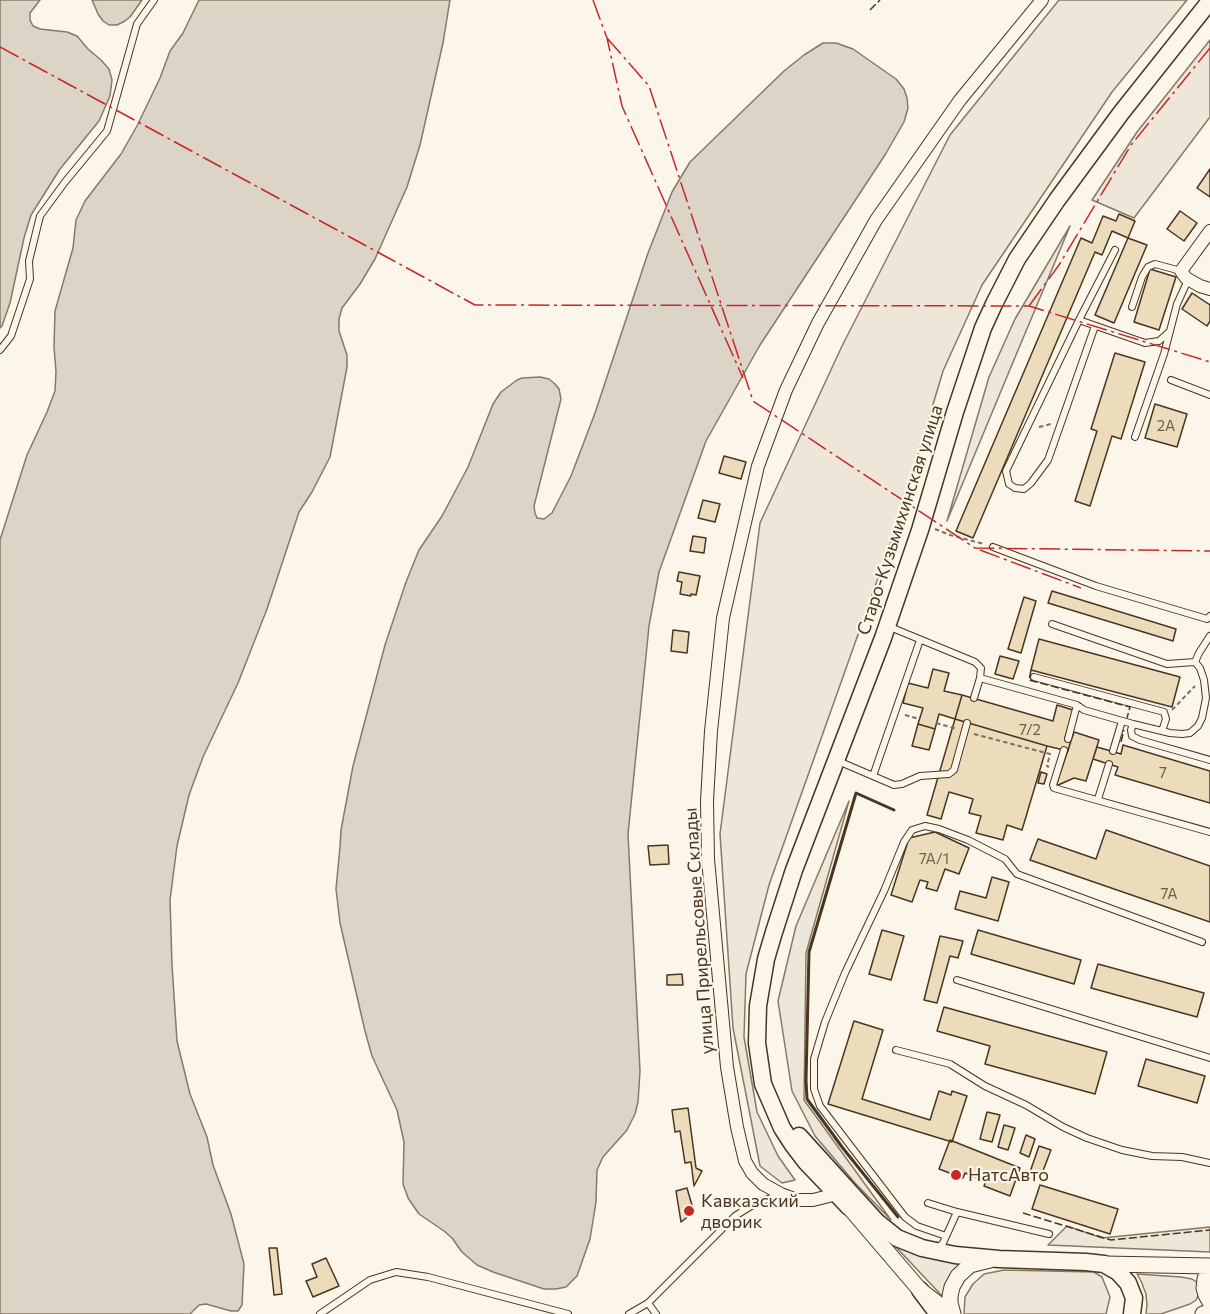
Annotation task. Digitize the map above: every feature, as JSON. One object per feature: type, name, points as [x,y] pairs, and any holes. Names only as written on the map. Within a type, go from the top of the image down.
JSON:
[{"type":"main road","name":"Старо-Кузьмихинская улица","points":[[1104,1264],[955,1256],[909,1244],[890,1233],[806,1162],[782,1128],[763,1084],[757,1043],[758,1006],[771,941],[784,900],[887,626],[922,524],[955,412],[984,328],[1001,289],[1017,259],[1089,156],[1210,1]]},
{"type":"main road","points":[[1104,1264],[1118,1272],[1130,1286],[1134,1301],[1132,1314]]},
{"type":"main road","name":"Старо-Кузьмихинская улица","points":[[920,1290],[938,1314]]},
{"type":"street","name":"улица Прирельсовые Склады","points":[[781,1194],[763,1184],[752,1173],[745,1161],[727,1067],[708,860],[707,801],[711,731],[723,618],[758,466],[786,390],[818,323],[876,220],[960,100],[1042,0]]},
{"type":"street","points":[[1210,231],[1185,275],[1200,286],[1210,289]]},
{"type":"street","points":[[781,1194],[797,1200],[845,1197]]},
{"type":"street","name":"Старо-Кузьмихинская улица","points":[[845,1197],[920,1290],[952,1314]]},
{"type":"street","points":[[952,1314],[951,1291],[960,1273],[974,1263],[999,1259]]},
{"type":"street","points":[[1104,1264],[1210,1268],[1204,1288],[1210,1302]]},
{"type":"street","points":[[1203,1314],[1210,1312]]},
{"type":"lane","points":[[0,350],[11,336],[30,279],[29,261],[40,216],[107,131],[137,24],[154,0]]},
{"type":"lane","points":[[1095,326],[1048,460],[1024,489],[1016,488],[1009,484],[1006,471],[1115,250]]},
{"type":"lane","points":[[1132,307],[1142,277],[1148,267],[1155,264],[1185,275],[1164,354],[1134,437]]},
{"type":"lane","points":[[1079,320],[1144,343],[1160,341],[1168,333]]},
{"type":"lane","points":[[1171,380],[1210,395]]},
{"type":"lane","points":[[993,547],[1096,586],[1207,619],[1210,616]]},
{"type":"lane","points":[[1052,624],[1167,664],[1196,662]]},
{"type":"lane","points":[[887,626],[975,662],[981,668],[974,698]]},
{"type":"lane","points":[[1196,662],[1210,637]]},
{"type":"lane","points":[[873,776],[920,640]]},
{"type":"lane","points":[[980,678],[1077,705],[1083,710],[1122,721],[1182,734],[1190,733],[1198,726],[1206,698],[1207,679],[1196,662]]},
{"type":"lane","points":[[1034,677],[1164,712],[1166,719],[1162,731]]},
{"type":"lane","points":[[1068,739],[1077,705]]},
{"type":"lane","points":[[1113,752],[1122,721]]},
{"type":"lane","points":[[837,760],[894,785],[920,776],[949,774],[954,770],[967,723]]},
{"type":"lane","points":[[1133,724],[1132,736],[1140,740],[1210,760]]},
{"type":"lane","points":[[1064,750],[1054,788],[1210,832]]},
{"type":"lane","points":[[1098,799],[1109,764]]},
{"type":"lane","points":[[946,1236],[917,1226],[905,1217],[820,1106],[814,1089],[814,1059],[825,1022],[904,842],[912,830],[925,826],[968,840],[1005,859],[1017,874],[1202,942]]},
{"type":"lane","points":[[957,980],[1210,1058]]},
{"type":"lane","points":[[896,1050],[950,1064],[985,1086],[1026,1105],[1063,1127],[1096,1141],[1122,1150],[1152,1156],[1210,1163]]},
{"type":"lane","points":[[629,1314],[648,1303],[735,1216],[756,1203],[781,1194]]},
{"type":"lane","points":[[928,1203],[1049,1234]]},
{"type":"lane","points":[[930,1250],[941,1246],[957,1212]]},
{"type":"lane","points":[[946,1236],[945,1248],[955,1256]]},
{"type":"lane","points":[[320,1314],[370,1280],[396,1272],[428,1277],[568,1314]]},
{"type":"lane","points":[[648,1303],[656,1314]]},
{"type":"path","points":[[1025,430],[1063,422]]},
{"type":"path","points":[[922,524],[950,535],[993,547]]},
{"type":"path","points":[[1164,712],[1171,712],[1185,695],[1197,684],[1207,679]]},
{"type":"path","points":[[895,712],[920,719]]},
{"type":"path","points":[[936,723],[946,726]]},
{"type":"path","points":[[964,731],[1050,754],[1047,766]]},
{"type":"shaded area","points":[[0,0],[40,0],[30,13],[33,26],[77,36],[109,69],[112,80],[110,96],[99,121],[60,169],[31,215],[10,303],[0,328]]},
{"type":"shaded area","points":[[92,0],[142,0],[125,21],[117,25],[109,25],[98,14]]},
{"type":"shaded area","points":[[199,0],[450,0],[443,43],[420,145],[407,187],[375,259],[342,308],[339,319],[339,331],[347,355],[347,367],[330,457],[299,512],[267,609],[238,683],[203,757],[189,795],[177,846],[170,900],[177,1041],[190,1094],[207,1137],[213,1165],[231,1214],[244,1264],[242,1305],[238,1311],[231,1311],[206,1304],[199,1305],[190,1314],[0,1314],[0,540],[27,455],[55,391],[55,311],[73,248],[76,220],[85,201],[121,154],[137,126],[170,51],[183,33]]},
{"type":"shaded area","points":[[1059,0],[1187,0],[1112,92],[982,285],[943,371],[898,522],[769,885],[746,974],[744,1037],[757,1112],[778,1156],[795,1180],[782,1183],[760,1166],[733,1028],[720,834],[760,523],[842,346],[950,135]]},
{"type":"shaded area","points":[[1210,40],[1210,117],[1134,218],[1092,200],[1137,132]]},
{"type":"shaded area","points":[[823,43],[836,43],[853,49],[896,79],[904,89],[908,108],[904,122],[885,155],[760,345],[706,441],[659,572],[649,626],[628,834],[640,1071],[638,1102],[627,1130],[603,1157],[597,1170],[596,1202],[590,1239],[577,1276],[566,1287],[544,1289],[477,1265],[462,1252],[452,1238],[419,1214],[408,1198],[403,1184],[404,1142],[397,1110],[372,1056],[340,923],[336,889],[341,830],[353,766],[385,645],[406,582],[419,550],[442,516],[468,467],[493,404],[501,392],[522,378],[549,379],[559,389],[561,399],[534,506],[537,518],[544,519],[552,513],[571,476],[595,413],[648,253],[672,192],[690,162],[784,71]]},
{"type":"shaded area","points":[[1070,226],[947,521],[989,377],[1015,319]]},
{"type":"shaded area","points":[[849,801],[806,953],[804,1100],[891,1220],[855,1183],[815,1136],[792,1091],[778,1001],[796,926]]},
{"type":"shaded area","points":[[1067,1226],[1102,1238],[1210,1227],[1210,1252],[1048,1245]]},
{"type":"shaded area","points":[[897,1244],[963,1263],[943,1297],[896,1247]]},
{"type":"shaded area","points":[[1004,1270],[1094,1272],[1102,1277],[1110,1297],[1106,1314],[964,1314],[965,1297],[973,1284],[984,1274]]},
{"type":"shaded area","points":[[1137,1274],[1192,1279],[1198,1283],[1199,1293],[1196,1300],[1190,1304],[1161,1314],[1146,1314],[1146,1294]]},
{"type":"building","points":[[1210,169],[1210,197],[1197,188]]},
{"type":"building","points":[[1180,211],[1197,223],[1184,241],[1167,229]]},
{"type":"building","points":[[1119,214],[1135,221],[1128,238],[1112,231],[1102,255],[1095,252],[973,538],[956,531],[1081,238],[1092,243],[1103,216],[1116,221]]},
{"type":"building","points":[[1128,238],[1147,245],[1114,323],[1095,315]]},
{"type":"building","points":[[1150,269],[1176,277],[1159,330],[1134,322]]},
{"type":"building","points":[[1192,293],[1210,305],[1210,321],[1207,326],[1182,309]]},
{"type":"building","points":[[1115,353],[1145,362],[1121,439],[1112,436],[1090,506],[1075,501],[1097,431],[1091,429]]},
{"type":"building","points":[[1155,404],[1187,414],[1177,447],[1145,438]]},
{"type":"building","points":[[724,456],[746,462],[741,479],[719,473]]},
{"type":"building","points":[[703,500],[720,504],[715,522],[698,518]]},
{"type":"building","points":[[693,536],[706,538],[704,553],[690,551]]},
{"type":"building","points":[[679,572],[700,576],[696,595],[680,594],[682,582],[677,581]]},
{"type":"building","points":[[1052,591],[1176,629],[1173,641],[1048,603]]},
{"type":"building","points":[[1024,597],[1036,601],[1021,653],[1008,649]]},
{"type":"building","points":[[673,630],[689,632],[687,653],[671,651]]},
{"type":"building","points":[[1039,639],[1180,677],[1172,707],[1031,670]]},
{"type":"building","points":[[1000,656],[1019,661],[1013,679],[995,674]]},
{"type":"building","points":[[933,669],[949,673],[944,691],[962,695],[955,719],[939,714],[935,729],[918,724],[923,708],[903,703],[908,683],[928,688]]},
{"type":"building","points":[[962,695],[1053,721],[1057,705],[1073,710],[1065,738],[1071,740],[1068,751],[955,719]]},
{"type":"building","points":[[955,719],[1047,746],[1022,830],[1007,825],[1003,840],[976,833],[981,816],[969,813],[973,799],[949,792],[941,819],[927,815]]},
{"type":"building","points":[[918,724],[935,729],[929,750],[912,746]]},
{"type":"building","points":[[1074,732],[1099,740],[1086,781],[1074,778],[1056,786]]},
{"type":"building","points":[[1123,745],[1210,771],[1210,803],[1115,775],[1118,767],[1093,759],[1097,747],[1121,754]]},
{"type":"building","points":[[1041,772],[1047,774],[1044,784],[1038,783]]},
{"type":"building","points":[[1106,830],[1210,866],[1210,922],[1030,860],[1038,839],[1096,859]]},
{"type":"building","points":[[935,832],[969,848],[959,874],[945,869],[937,891],[926,888],[928,882],[920,880],[912,902],[891,895],[909,838]]},
{"type":"building","points":[[668,845],[669,864],[650,865],[648,846]]},
{"type":"building","points":[[992,877],[1009,882],[998,921],[955,909],[960,891],[986,898]]},
{"type":"building","points":[[882,930],[904,936],[891,980],[869,974]]},
{"type":"building","points":[[978,930],[1081,960],[1074,984],[971,954]]},
{"type":"building","points":[[940,936],[963,941],[958,958],[950,956],[937,1003],[924,1000]]},
{"type":"building","points":[[1098,964],[1204,993],[1197,1017],[1091,988]]},
{"type":"building","points":[[682,974],[683,985],[667,985],[667,975]]},
{"type":"building","points":[[944,1007],[1107,1052],[1095,1094],[985,1064],[990,1046],[937,1031]]},
{"type":"building","points":[[854,1021],[883,1030],[862,1099],[930,1120],[939,1091],[951,1095],[952,1091],[967,1096],[952,1142],[828,1104]]},
{"type":"building","points":[[1146,1059],[1205,1076],[1197,1103],[1138,1086]]},
{"type":"building","points":[[688,1108],[696,1168],[702,1171],[694,1186],[691,1162],[685,1163],[680,1131],[675,1132],[672,1110]]},
{"type":"building","points":[[987,1112],[1000,1115],[992,1142],[980,1139]]},
{"type":"building","points":[[1004,1125],[1015,1128],[1008,1150],[998,1147]]},
{"type":"building","points":[[1026,1135],[1035,1139],[1029,1157],[1020,1153]]},
{"type":"building","points":[[950,1140],[1020,1168],[1010,1196],[984,1186],[986,1181],[965,1173],[963,1178],[939,1169]]},
{"type":"building","points":[[1039,1146],[1051,1150],[1041,1176],[1030,1172]]},
{"type":"building","points":[[1040,1185],[1118,1209],[1110,1234],[1032,1209]]},
{"type":"building","points":[[687,1188],[694,1212],[681,1222],[676,1191]]},
{"type":"building","points":[[269,1248],[277,1248],[282,1294],[274,1295]]},
{"type":"building","points":[[326,1258],[339,1286],[313,1297],[306,1281],[317,1277],[312,1264]]},
{"type":"fence","points":[[870,10],[880,0]]},
{"type":"fence","points":[[1031,670],[1029,680],[1130,707],[1127,718]]},
{"type":"fence","points":[[1121,742],[1124,730]]},
{"type":"fence","points":[[1023,1213],[1111,1240],[1210,1230]]},
{"type":"wall","points":[[894,810],[856,793],[809,952],[806,1080],[807,1099],[898,1217]]},
{"type":"power","points":[[593,0],[607,38],[622,106],[743,378]]},
{"type":"power","points":[[607,38],[649,86],[753,401],[975,548],[1210,551]]},
{"type":"power","points":[[0,47],[475,305],[1029,306],[1210,362]]},
{"type":"power","points":[[1029,306],[1059,265],[1131,145],[1210,48]]},
{"type":"power","points":[[980,550],[1081,588]]},
{"type":"place","name":"НатсАвто","points":[[956,1175]]},
{"type":"place","name":"Кавказский дворик","points":[[689,1211]]}]
